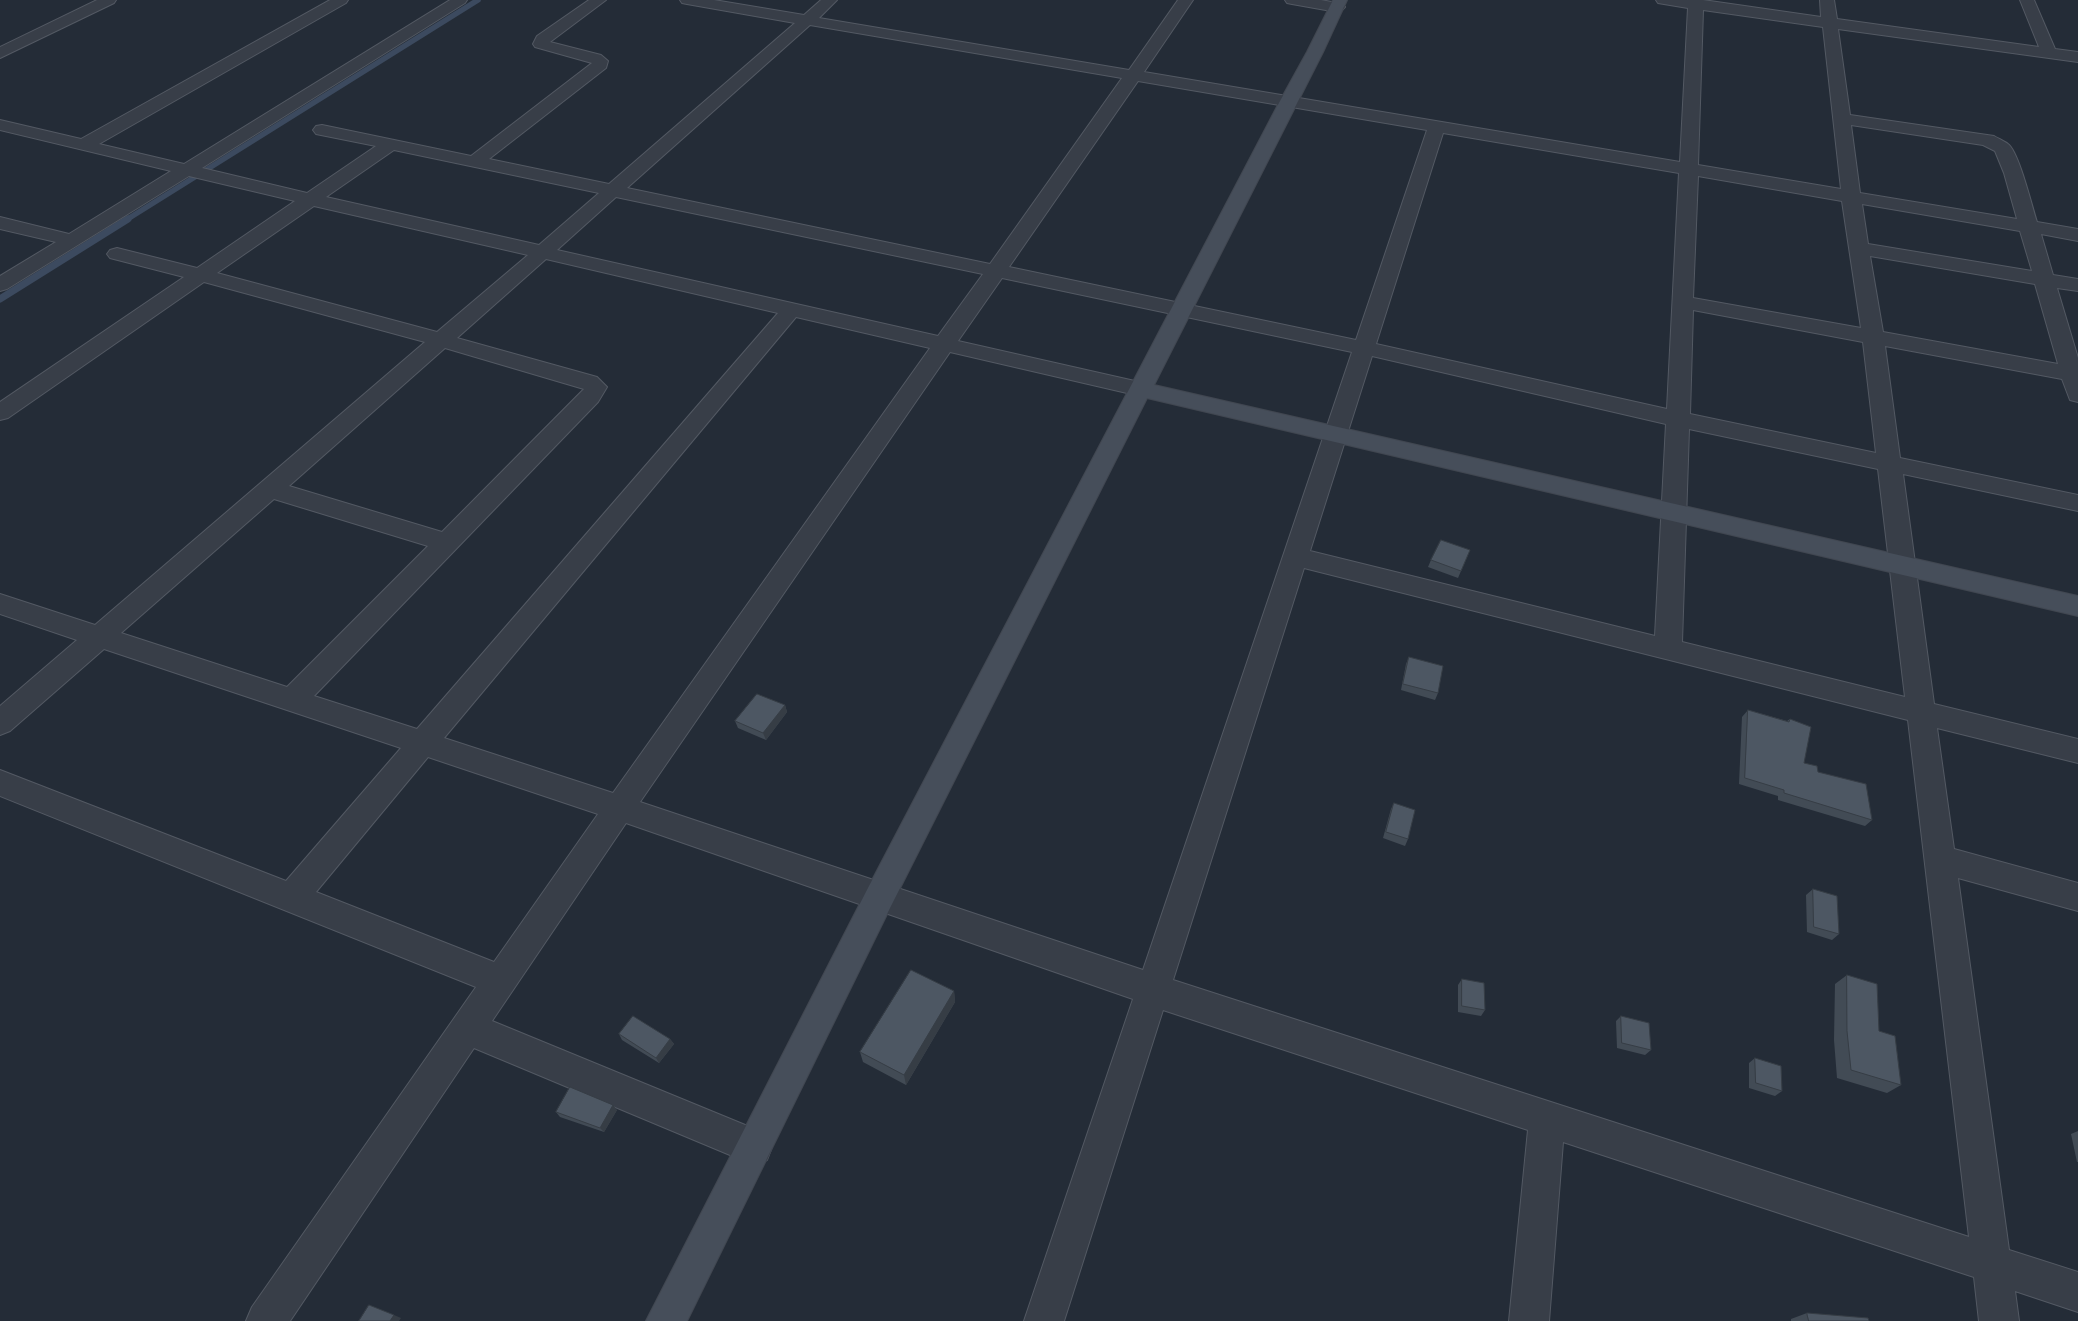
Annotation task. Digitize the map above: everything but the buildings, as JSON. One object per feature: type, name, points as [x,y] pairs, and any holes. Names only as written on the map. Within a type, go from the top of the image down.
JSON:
[{"type":"street","points":[[0,53],[109,0]]},
{"type":"street","points":[[84,145],[341,0]]},
{"type":"street","points":[[0,285],[460,0]]},
{"type":"street","points":[[474,162],[600,65],[600,61],[595,58],[541,44],[543,38],[599,0]]},
{"type":"street","points":[[687,0],[2078,235]]},
{"type":"street","points":[[0,723],[612,192],[830,0]]},
{"type":"street","points":[[266,1321],[619,808],[945,345],[1131,75],[1186,0]]},
{"type":"street","points":[[666,1321],[880,896],[1339,3],[1292,0]]},
{"type":"street","points":[[1663,0],[1828,11],[2078,57]]},
{"type":"street","points":[[2027,0],[2049,53]]},
{"type":"street","points":[[1668,648],[1672,513],[1678,419],[1696,2]]},
{"type":"street","points":[[1828,11],[1858,248],[1873,337],[1890,463],[1999,1321]]},
{"type":"street","points":[[1842,118],[1988,140],[2003,148],[2075,374],[2078,395]]},
{"type":"street","points":[[0,125],[309,199],[544,251],[2078,606]]},
{"type":"street","points":[[1044,1321],[1438,126]]},
{"type":"street","points":[[322,130],[1365,348],[1678,419],[2078,503]]},
{"type":"street","points":[[0,412],[391,144]]},
{"type":"street","points":[[0,223],[71,240]]},
{"type":"street","points":[[1858,248],[2078,285]]},
{"type":"street","points":[[117,254],[199,274],[441,340],[589,382],[596,387],[590,397],[291,701]]},
{"type":"street","points":[[1683,302],[2075,374]]},
{"type":"street","points":[[291,898],[792,309]]},
{"type":"street","points":[[270,489],[446,542]]},
{"type":"street","points":[[1296,556],[2078,751]]},
{"type":"street","points":[[0,604],[619,808],[1153,990],[2078,1292]]},
{"type":"street","points":[[0,783],[500,980]]},
{"type":"street","points":[[1940,859],[2078,897]]},
{"type":"street","points":[[467,1028],[754,1147]]},
{"type":"street","points":[[1529,1321],[1547,1118]]},
{"type":"waterway","points":[[126,220],[478,0]]},
{"type":"waterway","points":[[0,299],[128,219]]}]
